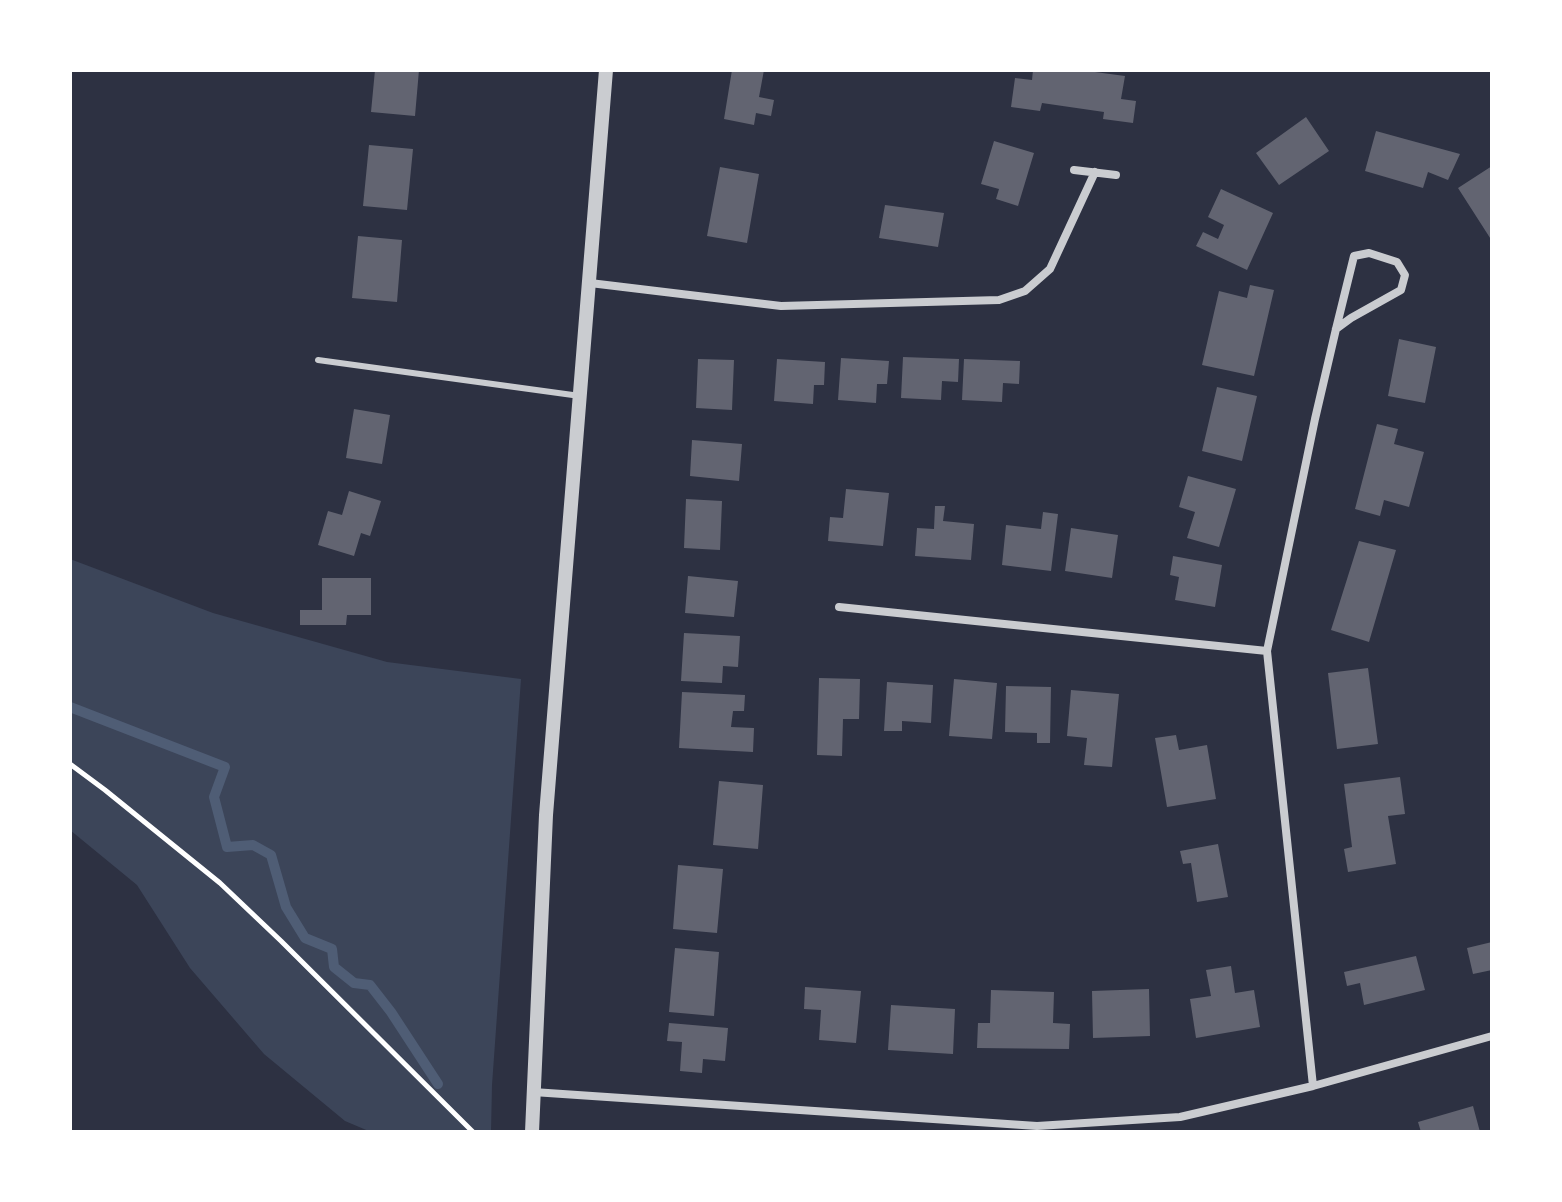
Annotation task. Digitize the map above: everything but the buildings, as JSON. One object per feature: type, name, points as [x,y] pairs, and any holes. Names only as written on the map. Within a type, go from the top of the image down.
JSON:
[{"type":"street","points":[[532,1132],[546,815],[606,70]]},
{"type":"street","points":[[1074,170],[1116,175]]},
{"type":"street","points":[[590,283],[781,306],[999,300],[1025,291],[1050,269],[1095,172]]},
{"type":"street","points":[[1313,1086],[1267,651],[1315,419],[1336,329],[1354,256],[1369,253],[1397,262],[1405,275],[1401,290],[1336,329]]},
{"type":"street","points":[[839,607],[1267,651]]},
{"type":"street","points":[[533,1092],[1037,1126],[1180,1117],[1313,1086],[1492,1036]]},
{"type":"lane","points":[[318,360],[580,396]]},
{"type":"path","points":[[70,764],[220,883],[473,1132]]},
{"type":"shaded area","points":[[70,559],[213,613],[387,662],[521,679],[491,1132],[371,1132],[345,1121],[264,1054],[190,968],[137,885],[70,830]]},
{"type":"waterway","points":[[70,707],[225,767],[214,797],[227,847],[253,845],[271,855],[286,907],[305,938],[332,949],[334,967],[354,983],[370,985],[438,1084]]}]
